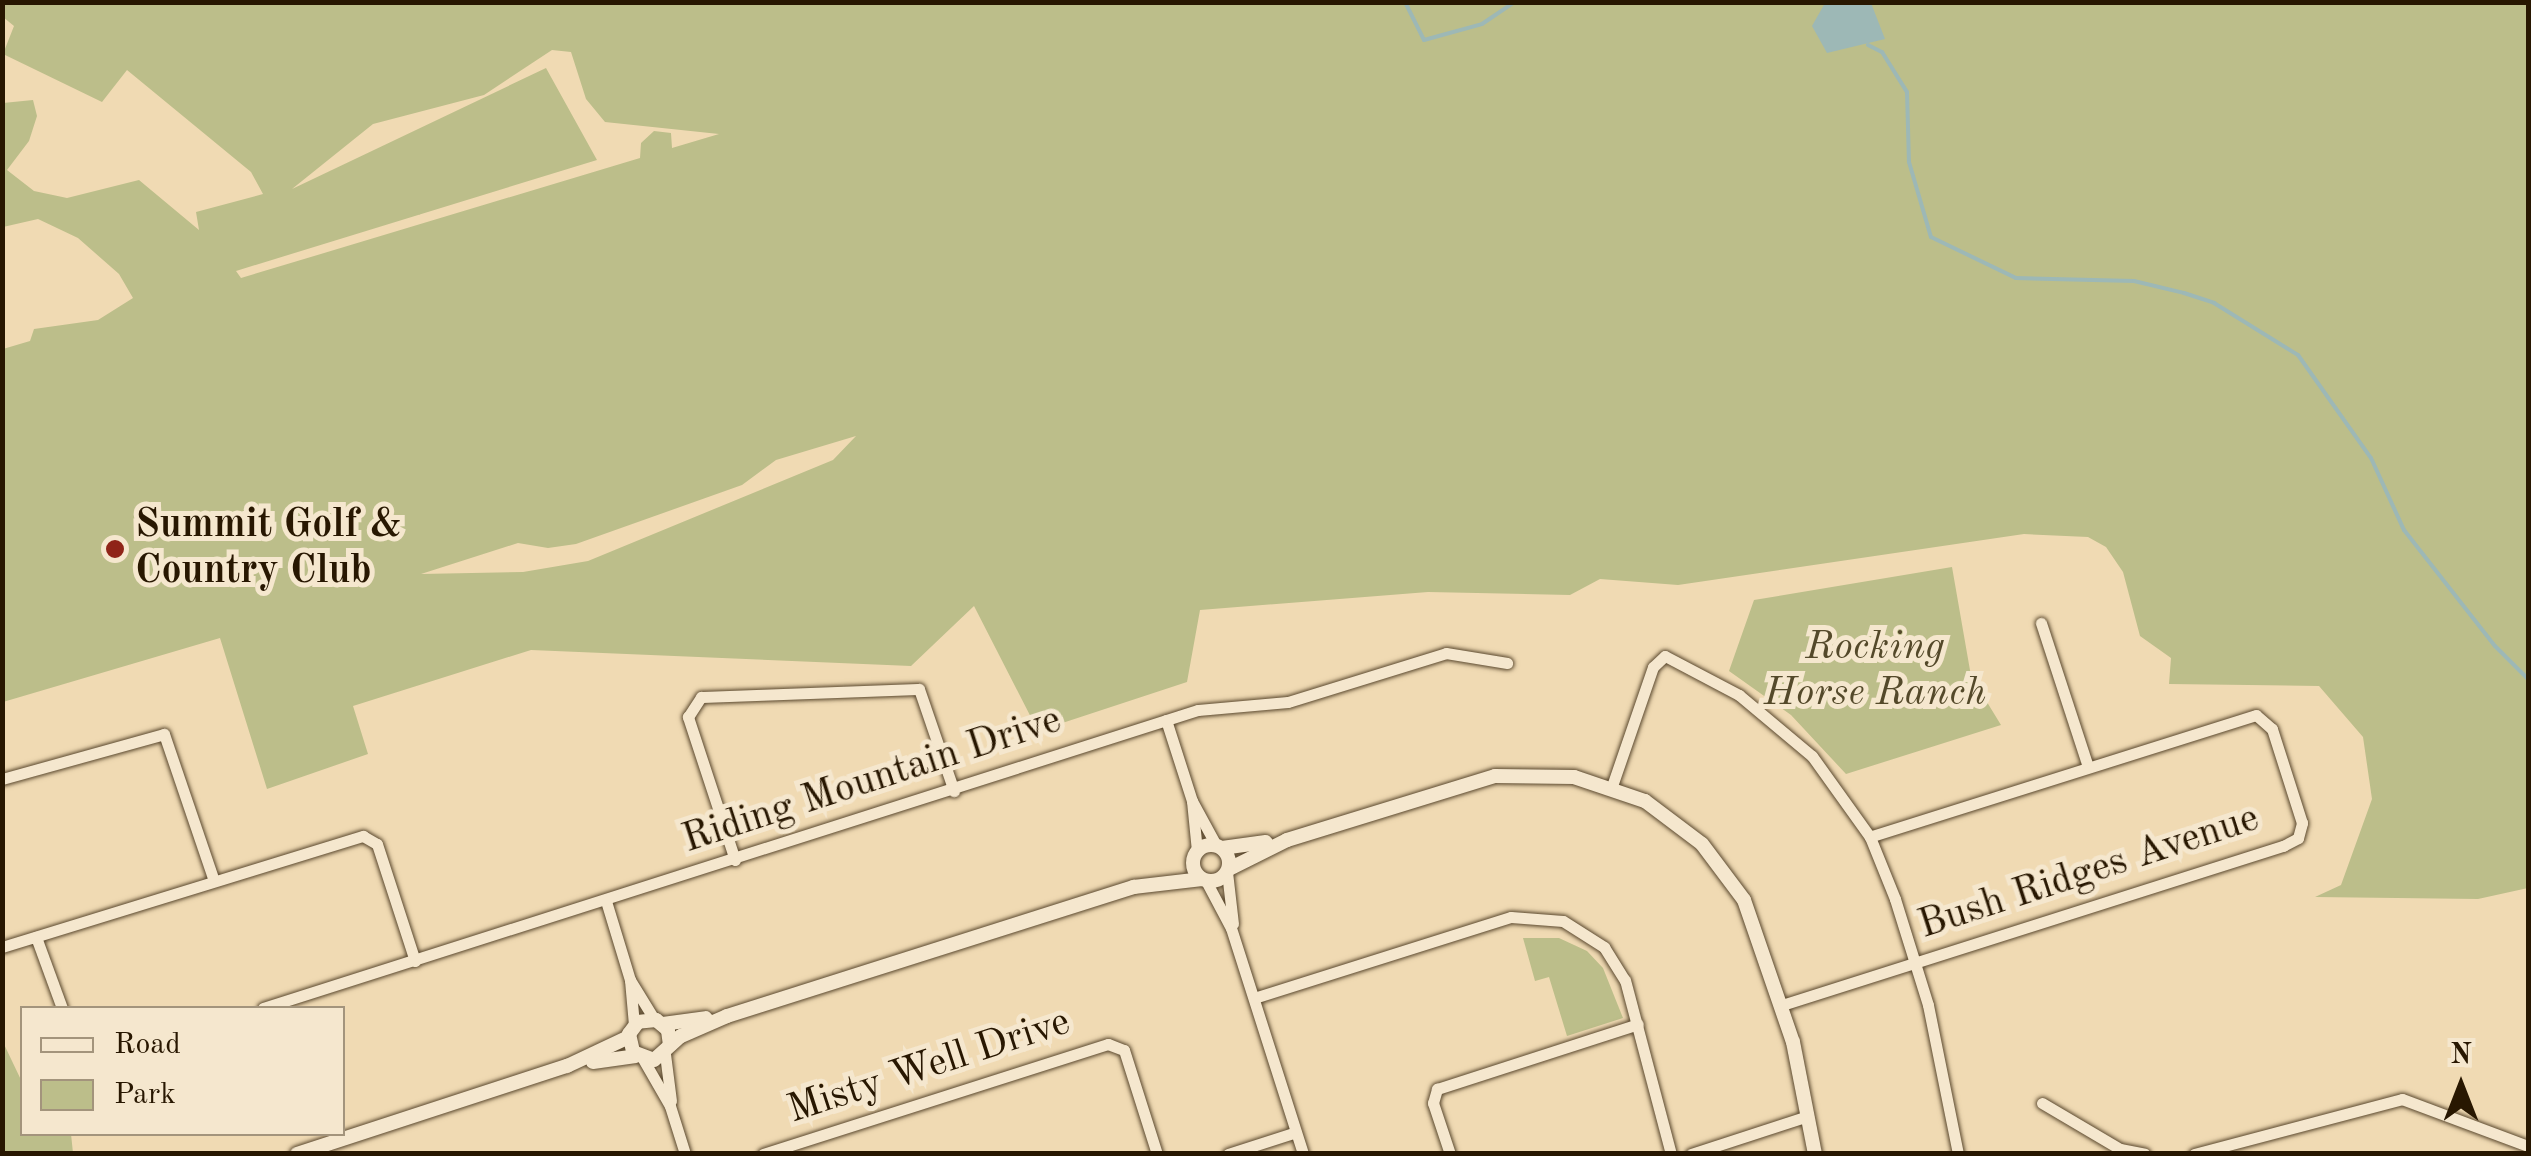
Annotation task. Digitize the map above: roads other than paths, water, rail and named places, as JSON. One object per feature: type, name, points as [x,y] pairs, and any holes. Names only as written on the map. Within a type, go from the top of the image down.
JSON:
[{"type":"street","points":[[2040,623],[2088,768]]},
{"type":"street","name":"Riding Mountain Drive","points":[[292,1004],[1166,720],[1216,706],[1288,702],[1446,653],[1506,663]]},
{"type":"street","points":[[1612,786],[1653,667],[1672,657],[1784,728],[1834,782],[1870,836],[1915,962],[1958,1154]]},
{"type":"street","points":[[735,860],[688,717],[701,697],[919,689],[954,790]]},
{"type":"street","name":"Bush Ridges Avenue","points":[[1782,1005],[2283,846],[2302,830],[2264,717],[1870,836]]},
{"type":"street","points":[[1166,720],[1192,801],[1228,871],[1232,928]]},
{"type":"street","points":[[2,779],[164,734],[214,881]]},
{"type":"street","points":[[345,1133],[567,1066],[640,1057],[668,1049],[727,1016],[1134,888],[1204,880],[1287,840],[1495,776],[1552,774],[1612,786],[1673,818],[1725,870],[1752,917],[1782,1005],[1815,1154]]},
{"type":"street","points":[[1192,801],[1196,854],[1204,880],[1232,928],[1303,1154]]},
{"type":"street","points":[[2,948],[352,837],[371,838],[415,961]]},
{"type":"street","points":[[1134,888],[1196,854],[1219,847],[1287,840]]},
{"type":"street","points":[[606,901],[630,980],[632,1031],[640,1057],[670,1106],[685,1154]]},
{"type":"street","points":[[1254,998],[1498,921],[1536,916],[1578,927],[1604,947],[1624,980],[1671,1154]]},
{"type":"street","points":[[36,937],[61,1006]]},
{"type":"street","points":[[630,980],[658,1021],[668,1049],[670,1106]]},
{"type":"street","points":[[567,1066],[658,1021],[727,1016]]},
{"type":"street","points":[[1450,1154],[1434,1103],[1437,1088],[1638,1024]]},
{"type":"street","name":"Misty Well Drive","points":[[763,1154],[1108,1044],[1124,1050],[1157,1154]]},
{"type":"street","points":[[2194,1154],[2402,1099],[2528,1146]]},
{"type":"street","points":[[2042,1103],[2120,1149],[2145,1154]]},
{"type":"street","points":[[1691,1154],[1808,1116]]},
{"type":"street","points":[[1228,1154],[1296,1132]]},
{"type":"street","points":[[297,1154],[333,1137]]},
{"type":"water","points":[[1825,3],[1871,3],[1885,39],[1827,53],[1812,26]]},
{"type":"waterway","points":[[1405,2],[1424,40],[1482,24],[1515,2]]},
{"type":"waterway","points":[[1868,45],[1882,52],[1907,92],[1909,162],[1931,237],[2016,278],[2134,281],[2184,293],[2214,303],[2298,355],[2371,458],[2404,530],[2495,646],[2528,679]]},
{"type":"place","name":"Summit Golf & Country Club","points":[[115,549]]},
{"type":"park label","name":"Rocking Horse Ranch","points":[[1875,671]]}]
